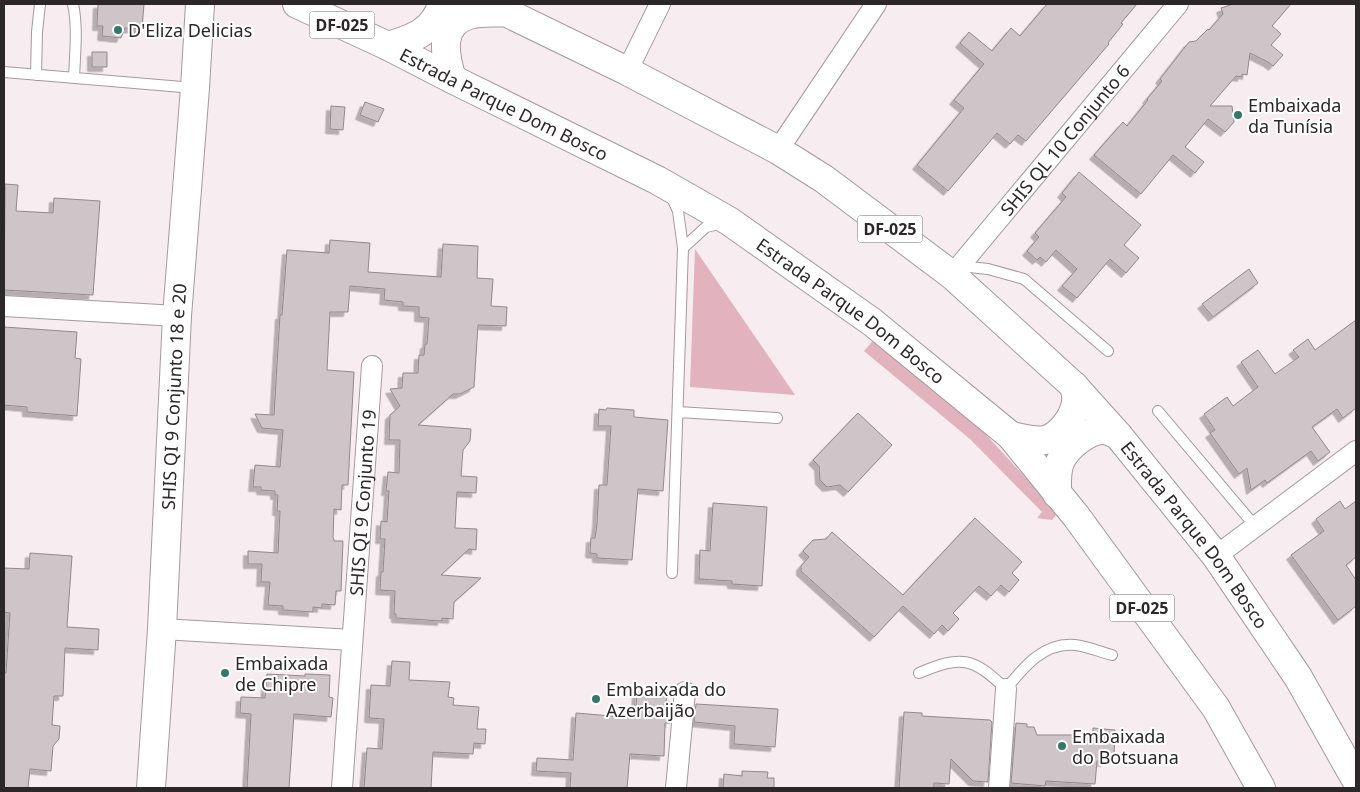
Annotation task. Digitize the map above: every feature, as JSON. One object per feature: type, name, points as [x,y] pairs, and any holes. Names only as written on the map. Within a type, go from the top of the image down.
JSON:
[{"type":"main road","name":"SHIS QI 9 Conjunto 18 e 20","points":[[151,788],[162,629],[177,316],[200,4]]},
{"type":"main road","name":"Estrada Parque Dom Bosco","points":[[297,4],[388,46],[657,180],[729,221],[872,322],[1011,436],[1076,516],[1216,708],[1261,788]]},
{"type":"main road","points":[[388,46],[411,39],[422,33],[431,24],[442,4]]},
{"type":"main road","name":"Estrada Parque Dom Bosco","points":[[497,8],[628,71],[778,150],[824,179],[956,271],[1074,386],[1118,435],[1216,556],[1298,677],[1356,780]]},
{"type":"main road","points":[[452,79],[446,59],[446,42],[450,28],[459,20],[473,14],[497,8]]},
{"type":"main road","points":[[1011,436],[1045,440],[1054,436],[1066,425],[1073,413],[1076,401],[1074,386]]},
{"type":"main road","points":[[1057,494],[1057,474],[1060,462],[1067,451],[1091,432],[1104,430],[1118,435]]},
{"type":"street","points":[[628,71],[660,4]]},
{"type":"street","points":[[778,150],[876,4]]},
{"type":"street","name":"SHIS QL 10 Conjunto 6","points":[[956,271],[1178,4]]},
{"type":"street","points":[[4,306],[177,316]]},
{"type":"street","name":"SHIS QI 9 Conjunto 19","points":[[342,788],[372,366]]},
{"type":"street","points":[[1216,556],[1356,451]]},
{"type":"street","points":[[162,629],[352,640]]},
{"type":"street","points":[[999,788],[1006,689]]},
{"type":"street","points":[[676,788],[685,692]]},
{"type":"lane","points":[[36,75],[40,4]]},
{"type":"lane","points":[[72,4],[75,14],[76,40],[74,78]]},
{"type":"lane","points":[[4,72],[195,88]]},
{"type":"lane","points":[[657,180],[673,198],[676,205],[683,248],[672,573]]},
{"type":"lane","points":[[683,248],[706,227],[729,221]]},
{"type":"lane","points":[[956,271],[988,268],[1024,279],[1108,351]]},
{"type":"lane","points":[[1158,411],[1255,526]]},
{"type":"lane","points":[[678,412],[777,418]]},
{"type":"lane","points":[[919,673],[943,663],[967,662],[986,671],[1006,689],[1023,668],[1037,655],[1056,646],[1074,645],[1112,655]]},
{"type":"shaded area","points":[[695,249],[795,395],[690,387]]},
{"type":"shaded area","points":[[877,336],[977,425],[1058,513],[1052,520],[1037,518],[1042,512],[970,439],[864,351]]},
{"type":"building","points":[[98,4],[144,4],[142,29],[125,28],[121,38],[102,36],[103,26],[97,26]]},
{"type":"building","points":[[1047,4],[1137,4],[1121,23],[1123,24],[1109,44],[1026,141],[1018,135],[1010,144],[997,133],[948,191],[917,165],[964,108],[954,100],[984,64],[960,43],[969,32],[992,51],[1011,28],[1020,36]]},
{"type":"building","points":[[1233,4],[1291,4],[1272,26],[1281,34],[1271,45],[1283,55],[1273,66],[1250,53],[1247,75],[1242,74],[1242,77],[1236,76],[1210,106],[1232,106],[1234,122],[1225,132],[1208,119],[1185,147],[1204,162],[1195,173],[1173,155],[1141,194],[1094,155],[1123,122],[1127,126],[1189,42],[1196,41],[1209,30],[1223,14],[1221,8]]},
{"type":"building","points":[[92,52],[107,52],[107,67],[92,67]]},
{"type":"building","points":[[365,102],[384,109],[378,122],[360,115]]},
{"type":"building","points":[[331,106],[345,107],[343,130],[330,129]]},
{"type":"building","points":[[1079,172],[1141,225],[1124,245],[1139,258],[1126,273],[1110,259],[1077,298],[1062,286],[1077,269],[1056,250],[1046,262],[1040,257],[1037,260],[1027,251],[1039,237],[1035,233],[1066,197],[1062,193]]},
{"type":"building","points":[[5,184],[18,185],[16,211],[53,213],[54,198],[100,201],[93,295],[4,290]]},
{"type":"building","points":[[330,240],[370,243],[368,272],[441,277],[443,244],[478,246],[477,278],[493,279],[491,306],[507,307],[506,326],[478,325],[474,387],[460,394],[453,394],[418,425],[471,429],[470,441],[463,450],[461,476],[477,477],[476,493],[457,492],[455,528],[477,529],[476,550],[469,549],[441,575],[481,578],[454,602],[453,619],[442,618],[442,621],[396,618],[396,614],[394,614],[395,591],[380,590],[385,539],[380,539],[381,521],[387,522],[389,491],[386,491],[388,472],[399,473],[400,440],[389,440],[390,415],[400,406],[390,389],[402,388],[403,373],[418,373],[419,355],[424,355],[425,344],[427,344],[429,318],[419,317],[419,307],[403,306],[403,302],[384,300],[385,289],[350,286],[348,312],[330,312],[327,370],[354,372],[348,485],[342,485],[341,510],[334,509],[333,538],[334,541],[343,541],[341,591],[336,591],[335,605],[322,604],[322,608],[313,607],[313,612],[283,610],[283,606],[268,605],[270,582],[261,582],[262,564],[248,564],[248,551],[278,553],[280,511],[277,511],[278,495],[275,495],[275,491],[261,490],[261,487],[253,487],[255,465],[280,467],[283,430],[262,428],[255,414],[274,415],[280,315],[282,315],[287,250],[329,253]]},
{"type":"building","points":[[1249,269],[1258,283],[1213,317],[1202,304]]},
{"type":"building","points":[[1356,320],[1356,408],[1343,418],[1337,409],[1312,427],[1330,452],[1318,461],[1311,451],[1267,483],[1265,480],[1251,490],[1247,468],[1239,474],[1210,433],[1215,430],[1204,414],[1227,397],[1233,406],[1258,387],[1241,362],[1258,350],[1275,374],[1299,357],[1293,350],[1308,339],[1315,350]]},
{"type":"building","points":[[4,327],[77,332],[75,358],[81,359],[77,416],[27,412],[27,407],[4,405]]},
{"type":"building","points":[[607,408],[634,410],[634,417],[668,420],[663,491],[638,489],[632,560],[597,558],[597,554],[590,553],[591,538],[595,538],[597,524],[599,485],[607,485],[611,426],[598,426],[599,409],[606,410]]},
{"type":"building","points":[[858,413],[892,445],[848,492],[840,485],[827,487],[820,480],[819,466],[813,460]]},
{"type":"building","points":[[1340,501],[1345,509],[1356,501],[1356,557],[1346,565],[1356,580],[1356,606],[1338,620],[1291,555],[1324,531],[1316,519]]},
{"type":"building","points":[[713,503],[767,507],[762,586],[732,584],[732,581],[699,579],[700,550],[710,551]]},
{"type":"building","points":[[975,518],[1022,562],[1012,573],[1019,580],[1009,592],[1001,585],[991,596],[979,586],[953,613],[959,619],[948,631],[942,625],[934,634],[903,606],[874,637],[801,571],[801,566],[809,557],[803,551],[813,540],[826,539],[832,532],[903,595]]},
{"type":"building","points":[[30,553],[72,556],[67,627],[99,629],[98,650],[65,648],[63,696],[54,696],[52,725],[60,726],[59,739],[53,746],[51,771],[30,769],[28,788],[4,788],[4,673],[6,673],[10,613],[4,612],[4,568],[29,569]]},
{"type":"building","points":[[392,661],[410,662],[409,680],[450,682],[448,697],[454,698],[453,705],[479,707],[477,729],[486,729],[485,744],[474,743],[473,754],[433,752],[431,788],[364,788],[367,748],[382,749],[384,719],[369,718],[371,685],[390,686]]},
{"type":"building","points":[[267,674],[330,675],[329,697],[333,698],[331,717],[294,714],[289,788],[247,788],[251,714],[240,713],[241,697],[265,698]]},
{"type":"building","points":[[637,693],[667,695],[666,702],[672,702],[670,723],[665,723],[664,756],[630,754],[627,788],[570,788],[571,773],[536,771],[537,758],[573,760],[576,713],[635,718]]},
{"type":"building","points":[[696,704],[778,709],[775,747],[734,744],[735,726],[694,722]]},
{"type":"building","points":[[904,712],[922,713],[922,716],[990,720],[992,722],[988,782],[973,781],[951,759],[949,784],[934,783],[934,788],[899,788]]},
{"type":"building","name":"Embaixada do Botsuana","points":[[1016,723],[1027,724],[1027,727],[1034,727],[1037,735],[1093,735],[1093,728],[1115,730],[1114,756],[1106,756],[1105,762],[1097,761],[1095,784],[1046,781],[1045,786],[1011,783]]},
{"type":"building","points":[[742,771],[768,772],[767,778],[774,778],[774,788],[723,788],[724,774],[742,776]]},
{"type":"place","name":"D'Eliza Delicias","points":[[118,30]]},
{"type":"place","name":"Embaixada da Tunísia","points":[[1238,115]]},
{"type":"place","name":"Embaixada de Chipre","points":[[225,673]]},
{"type":"place","name":"Embaixada do Azerbaijão","points":[[596,699]]},
{"type":"place","name":"Embaixada do Botsuana","points":[[1062,746]]}]
